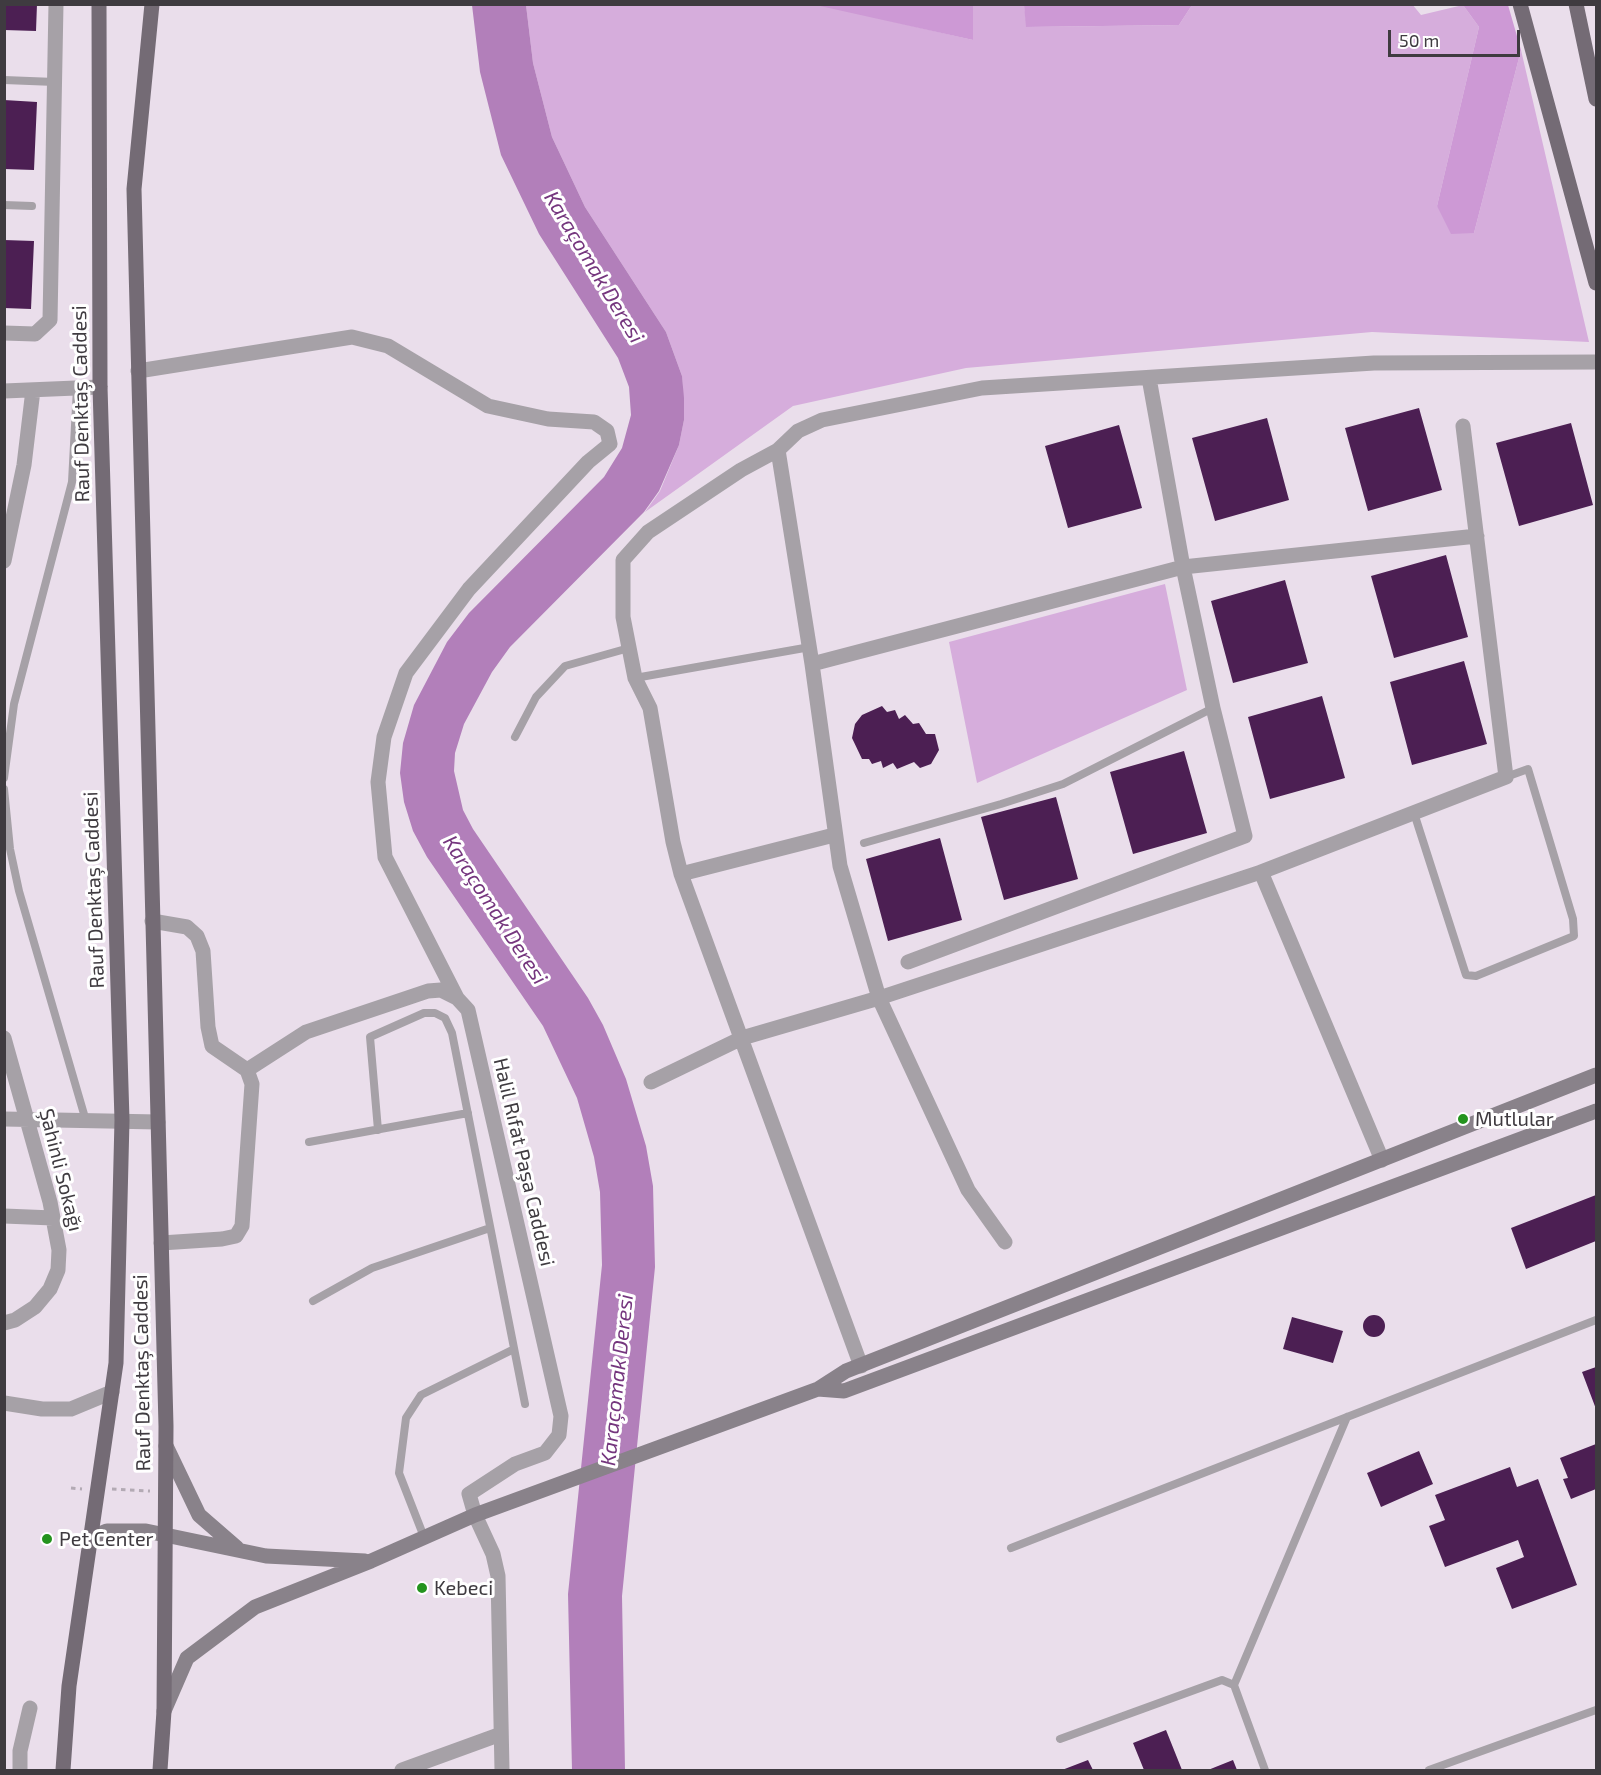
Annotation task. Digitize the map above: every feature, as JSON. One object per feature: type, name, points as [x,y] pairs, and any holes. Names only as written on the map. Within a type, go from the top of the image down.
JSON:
[{"type":"main road","name":"Rauf Denktaş Caddesi","points":[[63,1770],[68,1697],[88,1539],[116,1363],[122,1120],[100,387],[99,4]]},
{"type":"main road","name":"Rauf Denktaş Caddesi","points":[[152,4],[134,189],[166,1446],[164,1711],[160,1770]]},
{"type":"main road","points":[[1520,4],[1596,283]]},
{"type":"main road","points":[[1576,4],[1596,99]]},
{"type":"main road","points":[[164,1711],[187,1658],[255,1607],[371,1562],[475,1515],[818,1389],[861,1366],[1596,1075]]},
{"type":"main road","points":[[818,1389],[844,1391],[1596,1111]]},
{"type":"main road","points":[[166,1446],[199,1515],[239,1550]]},
{"type":"main road","points":[[88,1539],[107,1531],[124,1530],[165,1534],[266,1556],[371,1562]]},
{"type":"street","name":"Rauf Denktaş Caddesi","points":[[4,333],[35,334],[50,320],[56,4]]},
{"type":"street","points":[[138,371],[352,337],[388,346],[488,406],[548,419],[594,422],[607,431],[610,444],[588,462],[469,589],[406,674],[384,737],[378,782],[386,857],[457,998]]},
{"type":"street","points":[[861,1366],[681,874],[673,842],[650,708],[635,678],[623,617],[623,560],[648,532],[741,470],[778,450],[798,431],[822,420],[982,388],[1374,363],[1596,362]]},
{"type":"street","points":[[908,962],[1245,836],[1213,708],[1183,567],[1149,378]]},
{"type":"street","points":[[4,391],[100,387]]},
{"type":"street","points":[[4,561],[23,476],[33,390]]},
{"type":"street","points":[[651,1082],[742,1038],[879,998],[1261,872],[1506,777],[1463,426]]},
{"type":"street","points":[[778,450],[810,647],[840,866],[879,998],[968,1190],[1005,1242]]},
{"type":"street","points":[[812,664],[1183,567],[1477,536]]},
{"type":"street","points":[[681,874],[834,835]]},
{"type":"street","points":[[1261,872],[1382,1160]]},
{"type":"street","points":[[153,921],[187,927],[197,936],[203,951],[207,1027],[212,1046],[247,1070],[252,1084],[243,1226],[236,1236],[222,1239],[161,1243]]},
{"type":"street","points":[[247,1070],[306,1032],[428,991],[441,990],[457,998]]},
{"type":"street","name":"Halil Rıfat Paşa Caddesi","points":[[457,998],[468,1010],[561,1416],[559,1435],[545,1453],[515,1464],[469,1494],[475,1515]]},
{"type":"street","name":"Şahinli Sokağı","points":[[4,1038],[28,1120],[59,1250],[58,1270],[50,1289],[35,1307],[15,1320],[4,1323]]},
{"type":"street","points":[[4,1119],[158,1122]]},
{"type":"street","points":[[4,1216],[53,1218]]},
{"type":"street","points":[[5,1404],[42,1409],[71,1409],[112,1392]]},
{"type":"street","points":[[475,1515],[486,1534],[498,1576],[502,1770]]},
{"type":"street","points":[[20,1770],[12,1751],[30,1708]]},
{"type":"street","points":[[402,1770],[501,1734]]},
{"type":"lane","points":[[4,80],[55,82]]},
{"type":"lane","points":[[4,206],[32,207]]},
{"type":"lane","points":[[4,778],[14,704],[72,482],[77,388]]},
{"type":"lane","points":[[635,678],[810,647]]},
{"type":"lane","points":[[515,737],[536,698],[565,666],[629,648]]},
{"type":"lane","points":[[864,843],[1000,804],[1063,783],[1213,708]]},
{"type":"lane","points":[[1414,813],[1466,975],[1476,976],[1574,936],[1573,919],[1528,769],[1506,777]]},
{"type":"lane","points":[[4,789],[10,849],[19,891],[86,1121]]},
{"type":"lane","points":[[378,1130],[370,1037],[424,1013],[435,1013],[445,1018],[453,1033],[525,1404]]},
{"type":"lane","points":[[309,1142],[468,1113]]},
{"type":"lane","points":[[313,1301],[372,1268],[490,1227]]},
{"type":"lane","points":[[1011,1548],[1596,1320]]},
{"type":"lane","points":[[424,1537],[399,1473],[406,1418],[421,1395],[514,1349]]},
{"type":"lane","points":[[1265,1770],[1234,1685],[1347,1418]]},
{"type":"lane","points":[[1060,1739],[1222,1680],[1234,1685]]},
{"type":"lane","points":[[1429,1770],[1596,1710]]},
{"type":"path","points":[[71,1488],[165,1491]]},
{"type":"shaded area","points":[[821,4],[973,5],[973,40],[820,6]]},
{"type":"shaded area","points":[[1024,4],[1192,5],[1179,25],[1026,27]]},
{"type":"shaded area","points":[[1412,4],[1421,15],[1463,5],[1479,27],[1437,206],[1474,233],[1521,50],[1589,342],[1372,332],[966,368],[793,406],[645,512],[660,491],[679,445],[684,420],[682,376],[666,332],[585,207],[552,137],[533,63],[526,5],[821,5],[973,40],[973,5],[1024,5],[1027,27],[1179,25],[1192,5]]},
{"type":"shaded area","points":[[1463,5],[1508,5],[1521,50],[1474,233],[1451,234],[1437,206],[1479,27]]},
{"type":"shaded area","points":[[1165,584],[1187,690],[977,783],[949,642]]},
{"type":"water","name":"Karaçomak Deresi","points":[[472,5],[526,5],[533,63],[552,137],[585,207],[666,332],[682,376],[684,398],[684,420],[679,445],[659,491],[644,512],[510,647],[492,672],[464,724],[455,753],[454,771],[463,810],[473,829],[588,998],[603,1025],[626,1079],[646,1146],[653,1186],[655,1267],[622,1596],[625,1770],[572,1770],[568,1594],[602,1265],[600,1192],[594,1157],[577,1098],[543,1026],[427,857],[413,831],[404,802],[400,773],[403,743],[414,705],[447,642],[469,613],[604,477],[622,448],[631,415],[629,387],[618,358],[539,234],[501,155],[480,72]]},
{"type":"building","points":[[4,4],[37,4],[36,31],[4,30]]},
{"type":"building","points":[[4,100],[37,102],[34,170],[4,169]]},
{"type":"building","points":[[4,240],[34,241],[31,309],[4,308]]},
{"type":"building","points":[[1419,408],[1442,490],[1368,511],[1345,428]]},
{"type":"building","points":[[1267,418],[1289,500],[1215,521],[1192,438]]},
{"type":"building","points":[[1571,423],[1593,505],[1519,526],[1496,443]]},
{"type":"building","points":[[1119,425],[1142,508],[1068,528],[1045,446]]},
{"type":"building","points":[[1446,555],[1468,637],[1394,658],[1371,576]]},
{"type":"building","points":[[1285,580],[1308,663],[1233,683],[1211,601]]},
{"type":"building","points":[[1464,661],[1487,744],[1412,765],[1390,682]]},
{"type":"building","points":[[1322,696],[1345,778],[1270,799],[1248,717]]},
{"type":"building","points":[[882,706],[887,712],[895,710],[899,719],[905,715],[913,724],[919,723],[926,734],[935,734],[939,750],[931,764],[920,768],[914,762],[897,769],[893,763],[883,768],[881,761],[872,764],[869,759],[862,759],[852,738],[855,724],[862,715]]},
{"type":"building","points":[[1184,751],[1207,833],[1133,854],[1110,772]]},
{"type":"building","points":[[1056,797],[1078,879],[1004,900],[981,817]]},
{"type":"building","points":[[940,838],[962,920],[888,941],[866,859]]},
{"type":"building","points":[[1596,1195],[1596,1241],[1526,1269],[1511,1228]]},
{"type":"building","points":[[1370,1315],[1378,1315],[1385,1322],[1385,1330],[1378,1337],[1370,1337],[1363,1330],[1363,1322]]},
{"type":"building","points":[[1292,1317],[1343,1331],[1333,1363],[1283,1349]]},
{"type":"building","points":[[1596,1367],[1596,1409],[1582,1372]]},
{"type":"building","points":[[1596,1444],[1596,1489],[1571,1499],[1563,1479],[1568,1478],[1560,1458]]},
{"type":"building","points":[[1419,1451],[1433,1484],[1381,1507],[1367,1473]]},
{"type":"building","points":[[1510,1467],[1517,1487],[1538,1479],[1577,1585],[1512,1609],[1496,1568],[1524,1557],[1518,1540],[1445,1567],[1429,1526],[1445,1520],[1435,1495]]},
{"type":"building","points":[[1166,1730],[1182,1770],[1144,1770],[1133,1743]]},
{"type":"building","points":[[1088,1760],[1093,1770],[1062,1770]]},
{"type":"building","points":[[1233,1760],[1237,1770],[1208,1770]]},
{"type":"place","name":"Mutlular","points":[[1463,1119]]},
{"type":"place","name":"Pet Center","points":[[47,1539]]},
{"type":"place","name":"Kebeci","points":[[422,1588]]}]
